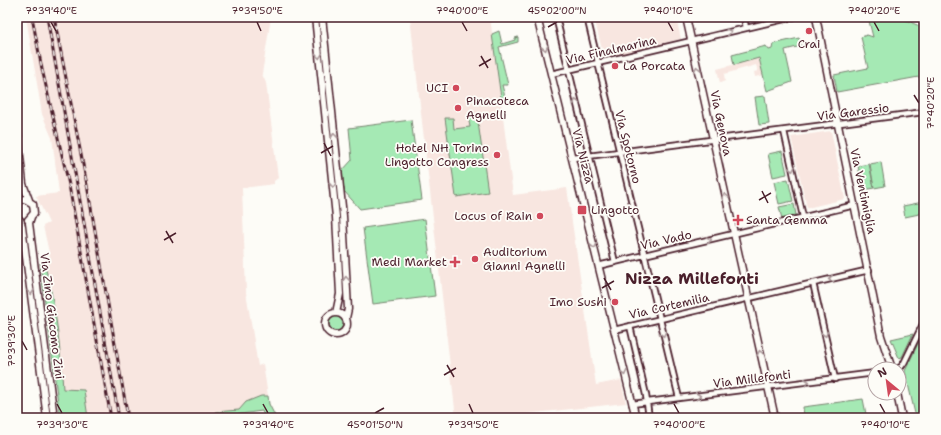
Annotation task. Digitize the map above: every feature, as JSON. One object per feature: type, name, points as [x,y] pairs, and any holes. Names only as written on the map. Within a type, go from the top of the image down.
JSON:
[{"type":"street","points":[[315,17],[336,217],[340,294],[336,312],[329,316],[326,320],[326,327],[330,333],[338,335],[345,331],[348,326],[346,318],[348,309],[343,216],[322,17]]},
{"type":"street","name":"Via Nizza","points":[[537,17],[636,418]]},
{"type":"street","points":[[556,17],[615,262]]},
{"type":"street","name":"Via Spotorno","points":[[587,17],[679,398]]},
{"type":"street","name":"Via Genova","points":[[686,17],[774,418]]},
{"type":"street","points":[[744,17],[746,28]]},
{"type":"street","name":"Via Finalmarina","points":[[551,74],[793,17]]},
{"type":"street","name":"Via Ventimiglia","points":[[816,17],[882,336],[890,361]]},
{"type":"street","name":"Via Garessio","points":[[572,158],[924,112]]},
{"type":"street","points":[[17,128],[23,184],[29,200]]},
{"type":"street","points":[[784,131],[803,217]]},
{"type":"street","points":[[17,187],[17,201],[23,199],[29,200]]},
{"type":"street","name":"Via Zino Giacomo Zini","points":[[29,200],[34,210],[29,223],[54,418]]},
{"type":"street","points":[[733,234],[855,205]]},
{"type":"street","points":[[19,219],[27,220],[31,217]]},
{"type":"street","name":"Via Zino Giacomo Zini","points":[[19,219],[22,226],[47,418]]},
{"type":"street","name":"Via Vado","points":[[602,265],[733,234]]},
{"type":"street","name":"Via Cortemilia","points":[[614,330],[869,270]]},
{"type":"street","points":[[813,283],[835,379]]},
{"type":"street","points":[[336,312],[342,314],[346,318]]},
{"type":"street","points":[[904,361],[924,322]]},
{"type":"street","points":[[630,326],[647,402],[649,418]]},
{"type":"street","name":"Via Millefonti","points":[[632,404],[768,388],[867,374]]},
{"type":"street","points":[[899,401],[902,418]]},
{"type":"shaded area","points":[[26,17],[271,17],[262,74],[266,83],[278,178],[274,181],[274,184],[242,188],[246,292],[258,366],[263,364],[268,396],[261,396],[239,410],[215,412],[212,415],[212,418],[88,418],[84,390],[63,389],[53,295],[44,262],[51,261],[43,226],[49,223],[36,196],[59,193],[52,138],[42,114]]},
{"type":"shaded area","points":[[410,17],[490,17],[513,195],[567,188],[596,385],[621,380],[626,403],[489,418],[456,418]]},
{"type":"shaded area","points":[[594,17],[676,17],[681,39],[604,58]]},
{"type":"shaded area","points":[[759,58],[764,75],[755,77],[754,72],[758,71],[756,65],[724,74],[725,81],[720,83],[717,69]]},
{"type":"shaded area","points":[[831,131],[845,199],[807,208],[791,137]]},
{"type":"green space","points":[[868,17],[899,17],[924,28],[924,76],[837,92],[834,75],[868,68],[861,37],[867,35],[873,37]]},
{"type":"green space","points":[[499,31],[502,44],[515,40],[515,38],[518,37],[518,42],[499,47],[508,85],[502,85],[505,97],[501,98],[492,34]]},
{"type":"green space","points":[[799,38],[801,46],[785,50],[792,82],[767,91],[759,58],[734,65],[732,55],[766,46],[769,50],[772,49],[773,44]]},
{"type":"green space","points":[[765,96],[769,124],[759,125],[755,97]]},
{"type":"green space","points":[[477,115],[488,192],[456,197],[445,118],[453,118],[454,129],[470,127],[468,116]]},
{"type":"green space","points":[[411,120],[422,200],[360,209],[344,191],[342,171],[352,160],[349,128]]},
{"type":"green space","points":[[782,151],[787,174],[773,177],[768,154]]},
{"type":"green space","points":[[881,162],[885,186],[874,188],[870,164]]},
{"type":"green space","points":[[869,164],[874,188],[863,190],[858,166]]},
{"type":"green space","points":[[788,179],[793,201],[779,204],[774,182]]},
{"type":"green space","points":[[923,202],[924,213],[905,217],[903,206]]},
{"type":"green space","points":[[794,204],[796,215],[782,219],[779,207]]},
{"type":"green space","points":[[425,219],[435,296],[373,304],[363,228]]},
{"type":"green space","points":[[44,262],[52,294],[57,325],[63,389],[84,390],[88,418],[60,418],[40,263]]},
{"type":"green space","points":[[334,315],[340,315],[345,320],[343,329],[340,331],[334,331],[329,326],[329,320]]},
{"type":"green space","points":[[924,331],[924,418],[916,418],[907,380],[907,367]]},
{"type":"green space","points":[[913,334],[902,357],[899,358],[891,339]]},
{"type":"green space","points":[[261,396],[268,396],[269,404],[276,418],[265,418],[262,411],[212,418],[212,415],[215,412],[239,410],[246,402]]},
{"type":"green space","points":[[863,399],[866,414],[837,418],[804,418],[803,407]]},
{"type":"railway","points":[[32,17],[42,69],[69,185],[111,418]]},
{"type":"railway","points":[[47,17],[119,418]]},
{"type":"railway","points":[[54,17],[87,185],[128,418]]},
{"type":"place","name":"Crai","points":[[809,31]]},
{"type":"place","name":"La Porcata","points":[[615,66]]},
{"type":"place","name":"UCI","points":[[456,88]]},
{"type":"place","name":"Pinacoteca Agnelli","points":[[458,108]]},
{"type":"place","name":"Hotel NH Torino Lingotto Congress","points":[[497,155]]},
{"type":"place","name":"Lingotto","points":[[582,210]]},
{"type":"place","name":"Locus of Rain","points":[[540,216]]},
{"type":"place","name":"Santa Gemma","points":[[738,220]]},
{"type":"place","name":"Auditorium Gianni Agnelli","points":[[475,259]]},
{"type":"place","name":"Medi Market","points":[[455,262]]},
{"type":"place","name":"Imo Sushi","points":[[615,302]]},
{"type":"district","name":"Nizza Millefonti","points":[[692,278]]}]
